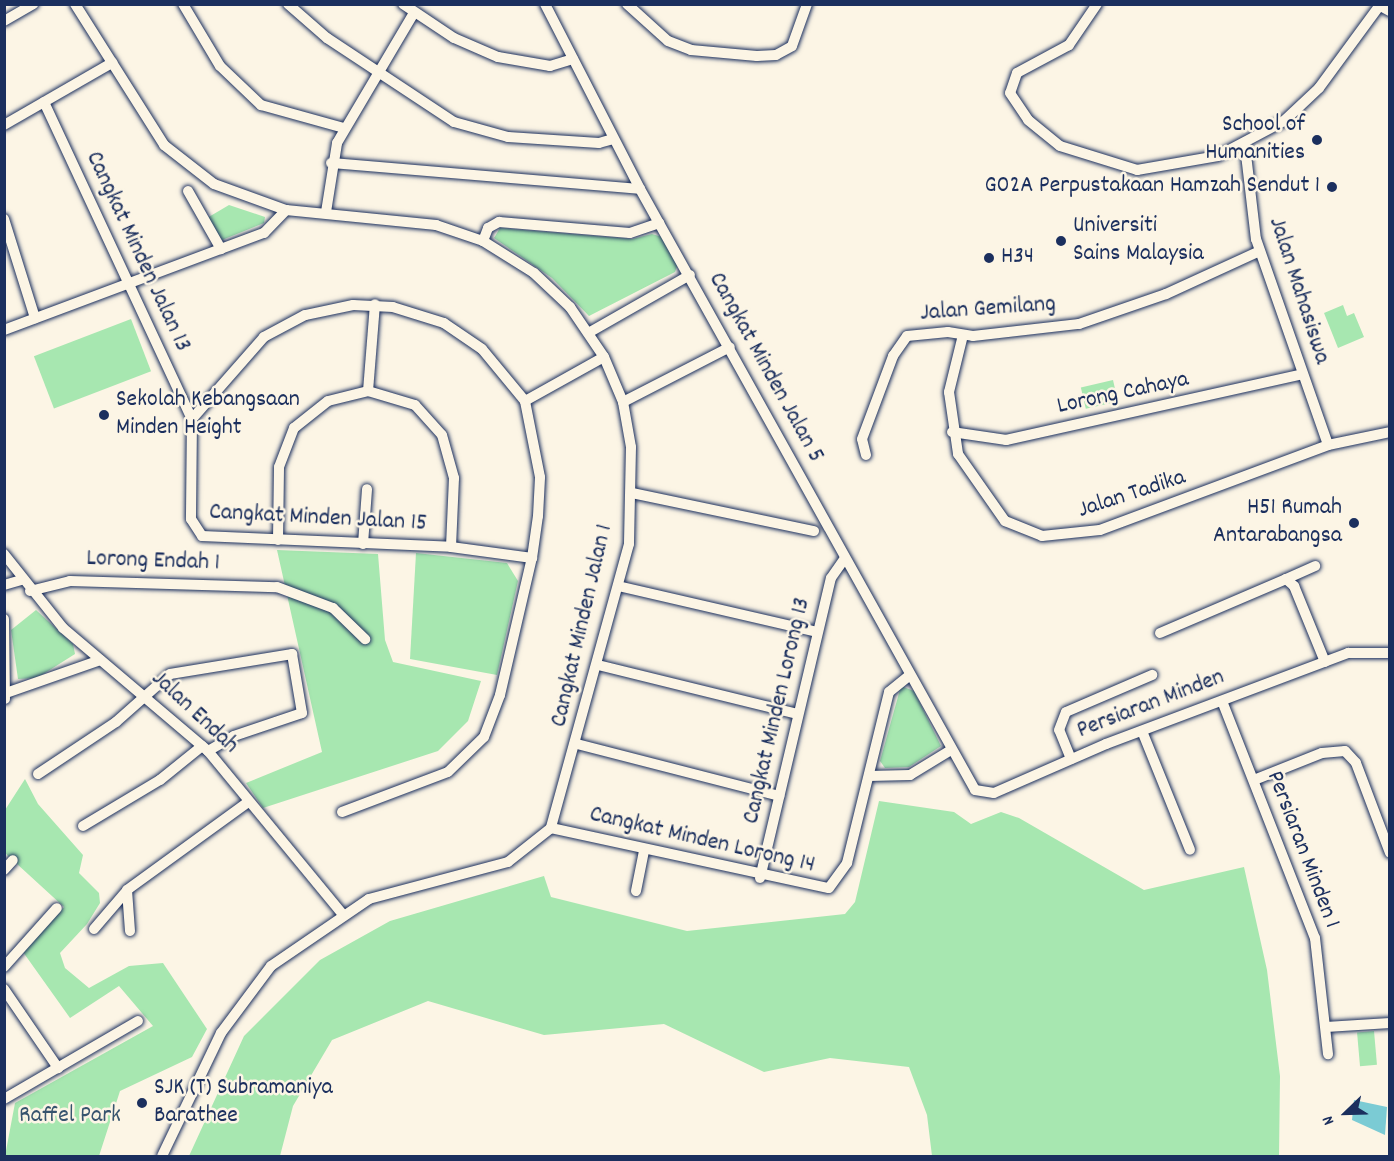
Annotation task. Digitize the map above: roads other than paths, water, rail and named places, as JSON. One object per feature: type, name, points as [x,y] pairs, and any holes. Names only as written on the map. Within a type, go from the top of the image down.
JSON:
[{"type":"street","points":[[4,21],[33,4]]},
{"type":"street","name":"Cangkat Minden Jalan 1","points":[[75,4],[164,145],[186,166],[228,191],[286,210],[394,218],[483,241],[552,288],[590,332],[604,357],[622,402],[633,493],[618,585],[577,744],[551,828]]},
{"type":"street","points":[[183,4],[220,66],[261,105],[344,128]]},
{"type":"street","points":[[288,4],[376,73],[429,108],[479,130],[571,142],[614,139]]},
{"type":"street","points":[[403,4],[414,13],[477,50],[513,62],[550,66],[573,58]]},
{"type":"street","name":"Cangkat Minden Jalan 5","points":[[545,4],[640,189],[730,347],[951,750]]},
{"type":"street","points":[[627,4],[668,41],[691,50],[767,56],[792,46],[807,4]]},
{"type":"street","points":[[1094,7],[1069,45],[1013,78],[1013,100],[1028,120],[1073,152],[1137,170],[1190,164],[1245,146],[1301,107],[1379,5],[1389,10]]},
{"type":"street","points":[[326,212],[331,163],[344,128],[414,13]]},
{"type":"street","points":[[4,125],[112,63]]},
{"type":"street","name":"Cangkat Minden Jalan 13","points":[[44,102],[192,419]]},
{"type":"street","name":"Jalan Mahasiswa","points":[[1245,146],[1260,251],[1328,445]]},
{"type":"street","points":[[331,163],[640,189]]},
{"type":"street","points":[[188,191],[221,249]]},
{"type":"street","points":[[4,330],[272,229],[286,210]]},
{"type":"street","points":[[4,219],[35,318]]},
{"type":"street","points":[[483,241],[488,228],[499,222],[630,233],[659,223]]},
{"type":"street","name":"Jalan Gemilang","points":[[866,454],[862,439],[902,340],[948,332],[963,335],[1100,319],[1260,251]]},
{"type":"street","points":[[590,332],[690,275]]},
{"type":"street","points":[[192,419],[264,337],[327,308],[375,304],[417,312],[463,334],[498,365],[525,401],[540,477],[532,558],[500,695],[484,736],[448,772],[342,812]]},
{"type":"street","points":[[368,391],[375,304]]},
{"type":"street","name":"Jalan Tadika","points":[[963,335],[951,371],[952,432],[967,472],[1005,521],[1042,536],[1066,537],[1135,519],[1328,445],[1389,432]]},
{"type":"street","points":[[622,402],[730,347]]},
{"type":"street","points":[[525,401],[604,357]]},
{"type":"street","name":"Lorong Cahaya","points":[[952,432],[1006,440],[1303,374]]},
{"type":"street","points":[[278,540],[279,467],[294,428],[328,401],[368,391],[415,405],[442,435],[454,478],[451,547]]},
{"type":"street","name":"Cangkat Minden Jalan 15","points":[[192,419],[194,530],[208,538],[451,547],[532,558]]},
{"type":"street","points":[[363,544],[367,489]]},
{"type":"street","points":[[633,493],[814,531]]},
{"type":"street","name":"Jalan Endah","points":[[4,554],[30,591],[82,645],[146,694],[205,748],[343,915]]},
{"type":"street","name":"Cangkat Minden Lorong 13","points":[[760,878],[831,578],[845,558]]},
{"type":"street","points":[[1160,633],[1315,566]]},
{"type":"street","points":[[1286,579],[1294,586],[1325,662]]},
{"type":"street","points":[[4,585],[21,580]]},
{"type":"street","name":"Lorong Endah 1","points":[[30,591],[70,581],[276,586],[333,608],[365,639]]},
{"type":"street","points":[[618,585],[817,632]]},
{"type":"street","points":[[4,618],[5,696],[35,687],[78,663],[100,660]]},
{"type":"street","points":[[78,663],[82,645]]},
{"type":"street","name":"Persiaran Minden","points":[[951,750],[972,787],[986,794],[1142,730],[1325,662],[1358,651],[1389,653]]},
{"type":"street","points":[[38,774],[117,722],[170,675],[288,653],[295,659],[303,708],[295,719],[234,736],[205,748],[160,780],[83,826]]},
{"type":"street","points":[[598,665],[797,714]]},
{"type":"street","name":"Cangkat Minden Lorong 14","points":[[551,828],[814,889],[835,885],[847,863],[889,692],[910,675]]},
{"type":"street","points":[[1071,759],[1059,730],[1066,712],[1152,675]]},
{"type":"street","name":"Persiaran Minden 1","points":[[1222,701],[1315,938],[1328,1054]]},
{"type":"street","points":[[1142,730],[1191,850]]},
{"type":"street","points":[[577,744],[779,796]]},
{"type":"street","points":[[869,776],[910,775],[951,750]]},
{"type":"street","points":[[1254,780],[1330,751],[1345,752],[1356,763],[1389,853]]},
{"type":"street","points":[[94,929],[125,893],[248,802]]},
{"type":"street","points":[[162,1156],[183,1103],[244,1000],[271,966],[369,899],[508,862],[551,828]]},
{"type":"street","points":[[636,891],[644,851]]},
{"type":"street","points":[[4,870],[13,860]]},
{"type":"street","points":[[125,893],[130,931]]},
{"type":"street","points":[[4,968],[57,908]]},
{"type":"street","points":[[4,988],[58,1068]]},
{"type":"street","points":[[4,1099],[138,1022]]},
{"type":"street","points":[[1326,1028],[1389,1023]]},
{"type":"water","points":[[1354,1100],[1387,1107],[1385,1135],[1352,1120]]},
{"type":"place","name":"School of Humanities","points":[[1317,140]]},
{"type":"place","name":"G02A Perpustakaan Hamzah Sendut 1","points":[[1332,187]]},
{"type":"place","name":"Universiti Sains Malaysia","points":[[1061,241]]},
{"type":"place","name":"H34","points":[[989,258]]},
{"type":"place","name":"Sekolah Kebangsaan Minden Height","points":[[104,415]]},
{"type":"place","name":"H51 Rumah Antarabangsa","points":[[1354,523]]},
{"type":"place","name":"SJK (T) Subramaniya Barathee","points":[[142,1103]]},
{"type":"park label","name":"Raffel Park","points":[[70,1117]]}]
